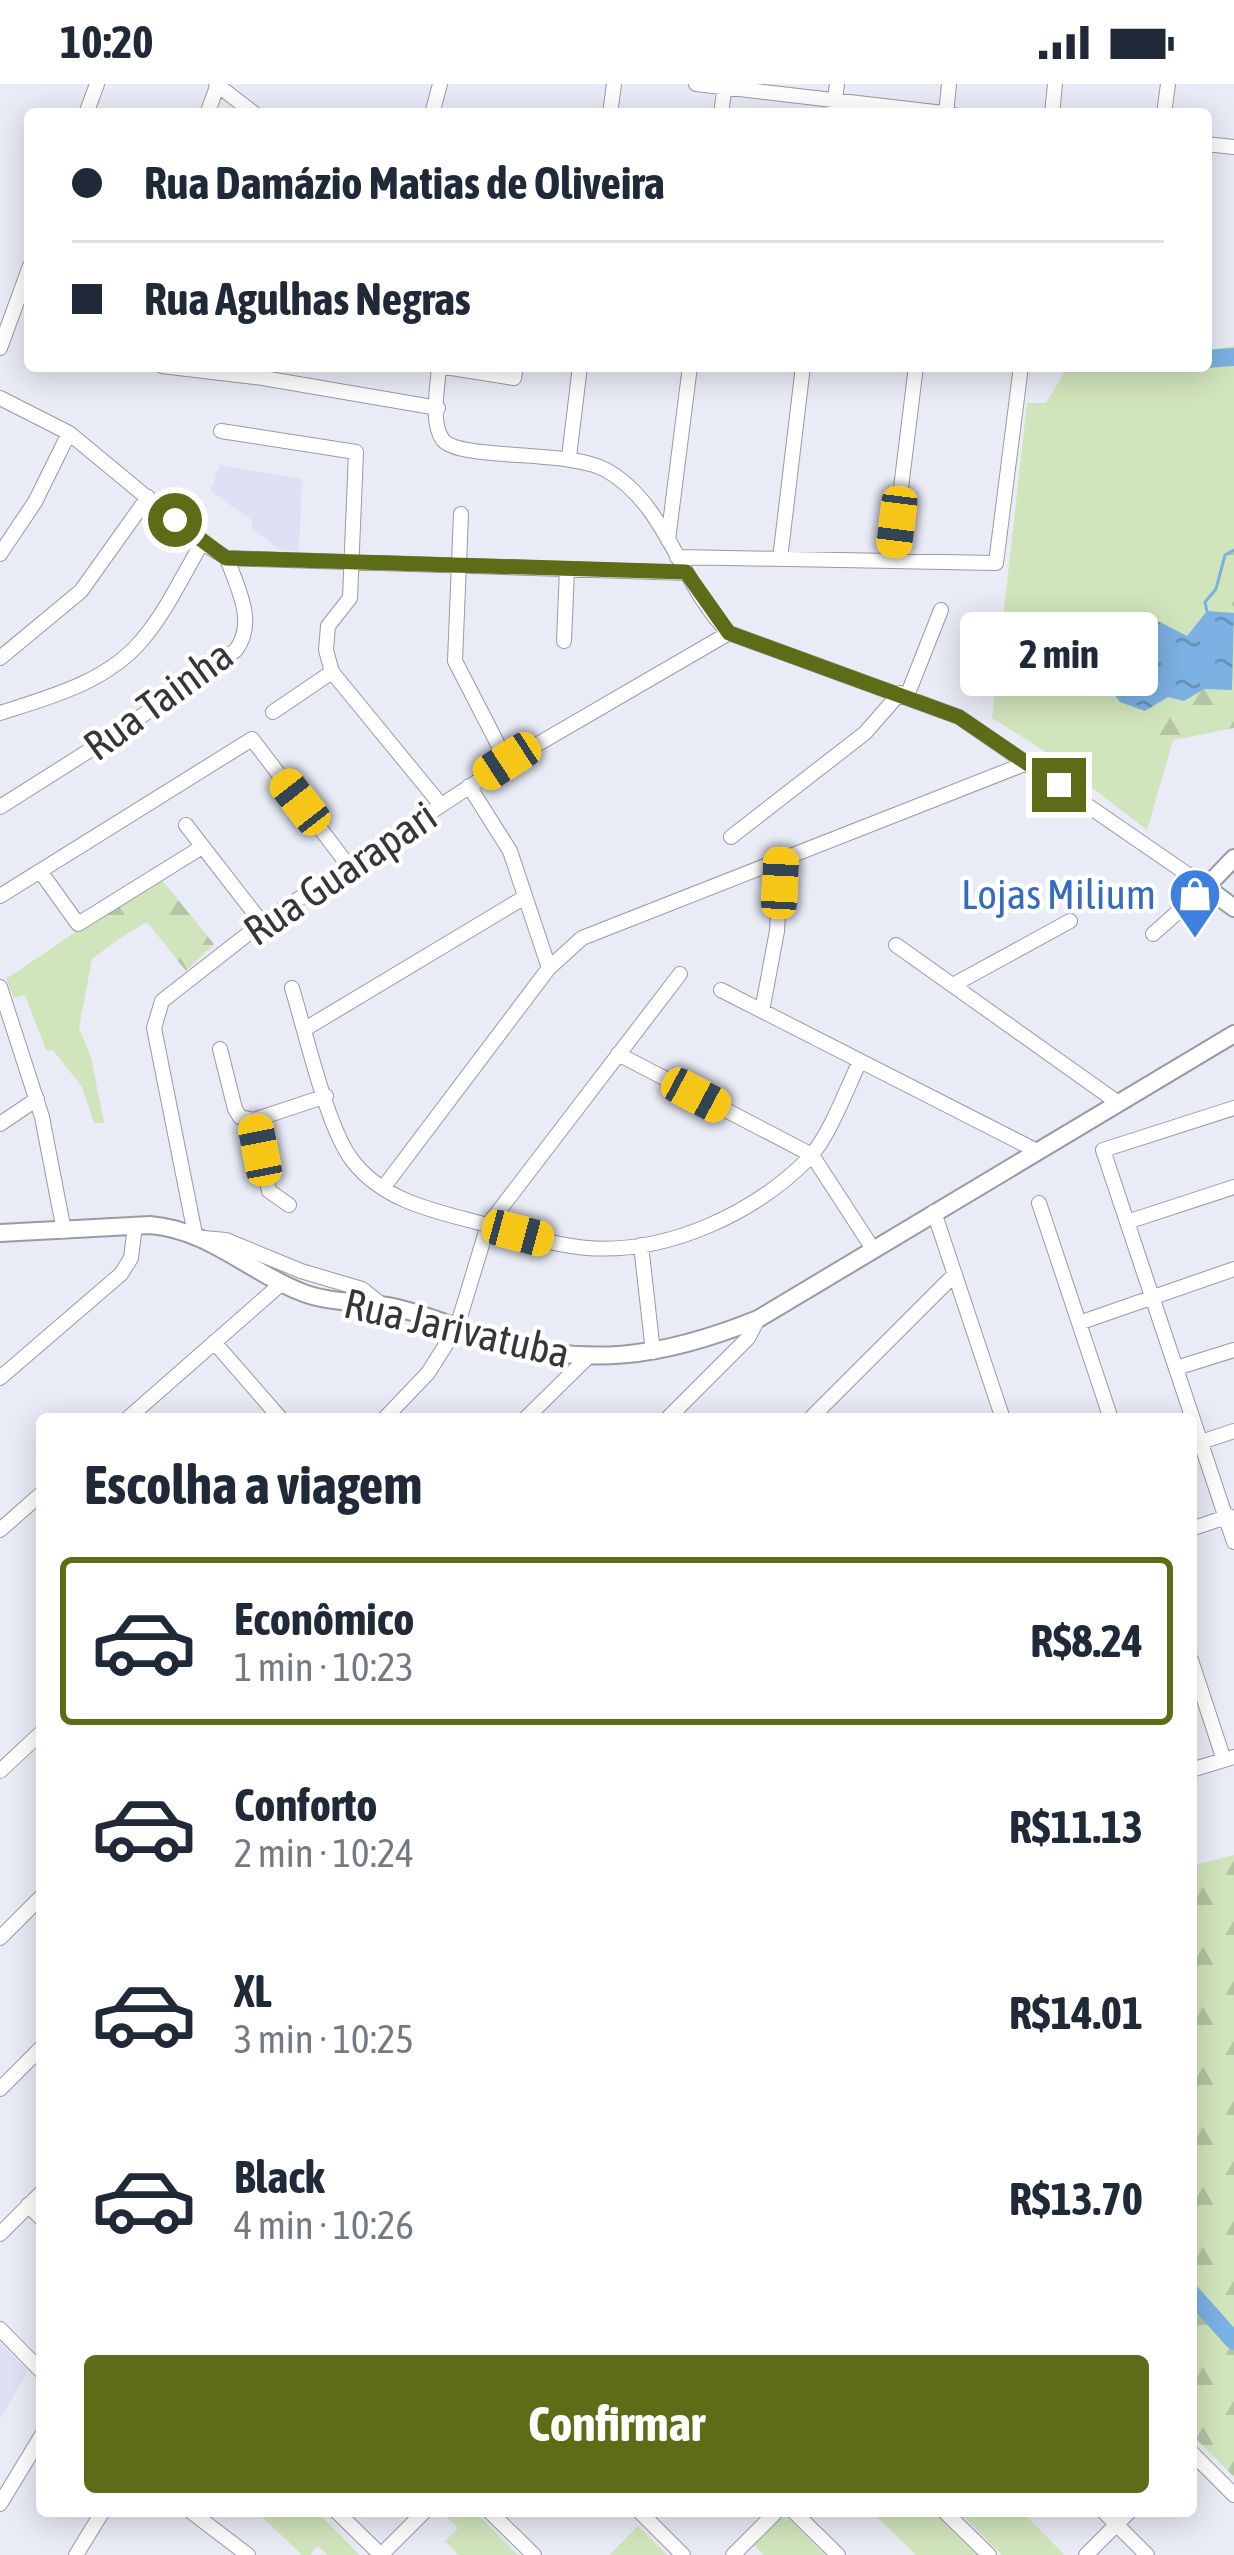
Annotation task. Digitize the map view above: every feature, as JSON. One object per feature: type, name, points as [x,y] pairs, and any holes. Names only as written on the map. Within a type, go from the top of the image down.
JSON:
[{"type":"main road","points":[[1234,858],[1206,887],[1234,908]]},
{"type":"main road","name":"Rua Jarivatuba","points":[[0,1234],[161,1226],[199,1236],[282,1283],[321,1298],[382,1305],[530,1349],[587,1358],[653,1352],[706,1340],[758,1319],[1035,1150],[1234,1037]]},
{"type":"street","points":[[217,84],[247,108]]},
{"type":"street","points":[[696,84],[903,108]]},
{"type":"street","points":[[0,348],[24,283]]},
{"type":"street","points":[[16,305],[24,312]]},
{"type":"street","points":[[212,372],[438,408]]},
{"type":"street","points":[[439,372],[438,431],[452,447],[569,457],[618,477],[639,498],[729,633],[959,717],[1206,887],[1153,934]]},
{"type":"street","points":[[476,372],[514,378],[515,372]]},
{"type":"street","points":[[569,457],[579,372]]},
{"type":"street","points":[[668,541],[689,372]]},
{"type":"street","points":[[780,559],[802,372]]},
{"type":"street","points":[[892,561],[915,372]]},
{"type":"street","points":[[677,557],[996,563],[1020,372]]},
{"type":"street","points":[[0,398],[69,433],[226,558],[686,572]]},
{"type":"street","points":[[221,431],[356,452],[350,598],[328,626],[326,650],[332,672],[441,805]]},
{"type":"street","points":[[0,554],[35,502],[69,433]]},
{"type":"street","points":[[0,658],[81,591],[148,497]]},
{"type":"street","points":[[461,514],[455,661],[507,761]]},
{"type":"street","points":[[0,713],[89,680],[128,654],[155,622],[202,543]]},
{"type":"street","name":"Rua Tainha","points":[[0,807],[236,650],[247,620],[226,558]]},
{"type":"street","points":[[564,641],[567,569]]},
{"type":"street","points":[[731,837],[865,733],[903,694],[941,610]]},
{"type":"street","name":"Rua Guarapari","points":[[199,1236],[154,1019],[169,994],[262,923],[507,761],[729,633]]},
{"type":"street","points":[[273,712],[332,672]]},
{"type":"street","points":[[0,896],[251,740],[348,865]]},
{"type":"street","points":[[383,1188],[566,950],[595,931],[1027,763]]},
{"type":"street","points":[[469,786],[504,840],[549,968]]},
{"type":"street","points":[[186,825],[262,923]]},
{"type":"street","points":[[40,871],[78,924],[202,847]]},
{"type":"street","points":[[762,1012],[777,931],[782,858]]},
{"type":"street","points":[[305,1030],[526,897]]},
{"type":"street","points":[[953,986],[1070,921]]},
{"type":"street","points":[[896,945],[1117,1102]]},
{"type":"street","points":[[389,1413],[428,1373],[457,1327],[488,1225],[680,974]]},
{"type":"street","points":[[0,987],[37,1099],[64,1231]]},
{"type":"street","points":[[292,988],[347,1153],[383,1188],[419,1206],[576,1246],[641,1245],[700,1230],[730,1216],[812,1155],[860,1061]]},
{"type":"street","points":[[721,990],[1035,1150]]},
{"type":"street","points":[[220,1049],[240,1117],[254,1120],[326,1096]]},
{"type":"street","points":[[618,1054],[812,1155],[873,1249]]},
{"type":"street","points":[[0,1124],[37,1099]]},
{"type":"street","points":[[1191,1413],[1103,1150],[1234,1108]]},
{"type":"street","points":[[254,1120],[269,1191],[290,1205]]},
{"type":"street","points":[[1127,1222],[1234,1187]]},
{"type":"street","points":[[1039,1203],[1109,1413]]},
{"type":"street","points":[[934,1212],[1000,1413]]},
{"type":"street","points":[[0,1378],[121,1274],[130,1258],[135,1226]]},
{"type":"street","points":[[199,1236],[226,1240],[301,1271],[362,1289],[382,1305]]},
{"type":"street","points":[[641,1245],[653,1352]]},
{"type":"street","points":[[1079,1323],[1234,1269]]},
{"type":"street","points":[[816,1413],[955,1274]]},
{"type":"street","points":[[134,1413],[282,1283]]},
{"type":"street","points":[[673,1413],[748,1338],[758,1319]]},
{"type":"street","points":[[214,1342],[276,1413]]},
{"type":"street","points":[[1176,1368],[1234,1350]]},
{"type":"street","points":[[531,1413],[587,1358]]},
{"type":"street","points":[[1197,1430],[1230,1516],[1234,1542]]},
{"type":"street","points":[[1201,1442],[1234,1432]]},
{"type":"street","points":[[0,1530],[36,1498]]},
{"type":"street","points":[[1197,1527],[1230,1516]]},
{"type":"street","points":[[1197,1676],[1229,1759],[1197,1768]]},
{"type":"street","points":[[0,1771],[36,1738]]},
{"type":"street","points":[[0,1938],[36,1902]]},
{"type":"street","points":[[0,2089],[36,2053]]},
{"type":"street","points":[[0,2234],[36,2198]]},
{"type":"street","points":[[28,2206],[36,2213]]},
{"type":"street","points":[[0,2329],[36,2366]]},
{"type":"street","points":[[0,2504],[36,2444]]},
{"type":"street","points":[[1197,2458],[1234,2495]]},
{"type":"street","points":[[76,2555],[99,2517]]},
{"type":"street","points":[[198,2517],[248,2555]]},
{"type":"street","points":[[342,2517],[381,2555],[419,2517]]},
{"type":"street","points":[[496,2517],[534,2555]]},
{"type":"street","points":[[645,2517],[683,2555]]},
{"type":"street","points":[[733,2555],[770,2517]]},
{"type":"street","points":[[799,2517],[838,2555]]},
{"type":"street","points":[[950,2517],[988,2555]]},
{"type":"street","points":[[1108,2517],[1147,2555]]},
{"type":"street","points":[[1086,2555],[1124,2517]]},
{"type":"shaded area","points":[[220,465],[302,479],[299,551],[281,551],[251,527],[253,521],[210,491]]},
{"type":"shaded area","points":[[0,2343],[28,2371],[0,2419]]},
{"type":"green space","points":[[1234,346],[1234,550],[1225,555],[1216,588],[1234,607],[1234,684],[1232,690],[1123,720],[1111,745],[1124,750],[1174,737],[1147,830],[1043,750],[992,718],[1027,403],[1046,403],[1064,372],[1212,372],[1212,350]]},
{"type":"green space","points":[[1234,550],[1234,607],[1216,589],[1225,555]]},
{"type":"green space","points":[[1234,684],[1234,728],[1124,750],[1110,745],[1123,720],[1168,697],[1184,701],[1204,689],[1231,689]]},
{"type":"green space","points":[[161,879],[214,944],[186,971],[147,922],[119,939],[98,917]]},
{"type":"green space","points":[[98,917],[119,939],[92,959],[79,1028],[91,1058],[104,1123],[94,1123],[82,1087],[53,1050],[46,1050],[25,995],[14,998],[6,979]]},
{"type":"green space","points":[[1234,1855],[1234,2477],[1197,2440],[1197,1864]]},
{"type":"green space","points":[[262,2517],[322,2517],[360,2555],[328,2555],[318,2546],[310,2555],[302,2555]]},
{"type":"green space","points":[[447,2517],[481,2517],[518,2555],[459,2555],[445,2541],[458,2528]]},
{"type":"green space","points":[[781,2517],[787,2517],[826,2555],[764,2555],[754,2545]]},
{"type":"green space","points":[[877,2517],[939,2517],[977,2555],[916,2555]]},
{"type":"green space","points":[[964,2517],[1027,2517],[1065,2555],[1002,2555]]},
{"type":"green space","points":[[638,2526],[667,2555],[609,2555]]},
{"type":"water","points":[[1207,611],[1234,613],[1232,690],[1204,689],[1184,701],[1168,697],[1145,711],[1120,702],[1103,680],[1108,652],[1121,629],[1136,616],[1187,636]]},
{"type":"waterway","points":[[1212,359],[1234,357]]},
{"type":"waterway","points":[[1207,611],[1205,602],[1216,589],[1225,555],[1234,550]]},
{"type":"waterway","points":[[1197,2300],[1234,2341]]},
{"type":"place","name":"Lojas Milium","points":[[1195,940]]},
{"type":"route","points":[[175,520],[226,558],[686,572],[729,633],[959,717],[1059,785]]}]
